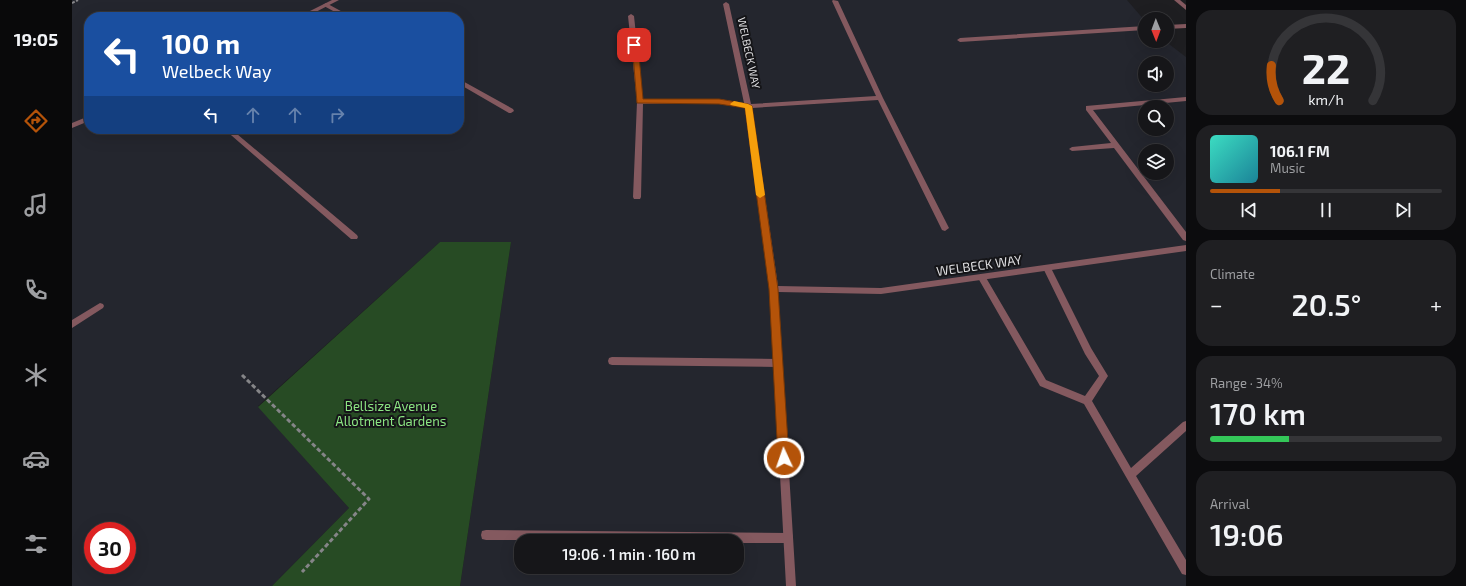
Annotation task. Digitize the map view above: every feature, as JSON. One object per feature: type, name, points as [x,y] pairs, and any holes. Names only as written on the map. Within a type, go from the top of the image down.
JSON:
[{"type":"street","points":[[311,12],[336,0]]},
{"type":"street","points":[[1178,0],[1186,8]]},
{"type":"street","points":[[835,1],[880,98],[946,228]]},
{"type":"street","name":"WELBECK WAY","points":[[726,4],[748,106],[774,289],[791,586]]},
{"type":"street","points":[[326,5],[339,12]]},
{"type":"street","points":[[631,16],[640,102],[637,197]]},
{"type":"street","points":[[1174,27],[1186,26]]},
{"type":"street","points":[[960,40],[1138,28]]},
{"type":"street","points":[[464,84],[511,111]]},
{"type":"street","name":"WELBECK WAY","points":[[640,102],[719,101],[748,106],[880,98]]},
{"type":"street","points":[[1186,99],[1088,108],[1186,238]]},
{"type":"street","points":[[72,126],[84,120]]},
{"type":"street","points":[[234,134],[354,237]]},
{"type":"street","points":[[1072,149],[1116,145]]},
{"type":"street","name":"WELBECK WAY","points":[[774,289],[881,291],[982,278],[1186,248]]},
{"type":"street","points":[[1047,268],[1088,351],[1104,376],[1087,400]]},
{"type":"street","points":[[982,278],[1043,383],[1087,400],[1186,570]]},
{"type":"street","points":[[72,324],[100,306]]},
{"type":"street","points":[[612,361],[778,363]]},
{"type":"street","points":[[1130,475],[1186,425]]},
{"type":"street","points":[[486,535],[788,538]]},
{"type":"path","points":[[72,3],[78,0]]},
{"type":"path","points":[[242,375],[370,499],[302,572]]},
{"type":"shaded area","points":[[72,0],[1127,0],[1138,13],[1138,48],[1174,48],[1186,57],[1186,586],[460,586],[511,242],[440,242],[258,406],[349,508],[272,586],[72,586]]},
{"type":"green space","name":"Bellsize Avenue Allotment Gardens","points":[[440,242],[511,242],[460,586],[272,586],[349,508],[258,407]]},
{"type":"slow traffic","points":[[734,104],[748,106],[760,195]]},
{"type":"route","points":[[634,45],[640,102],[719,101],[748,106],[774,289],[784,458]]}]
